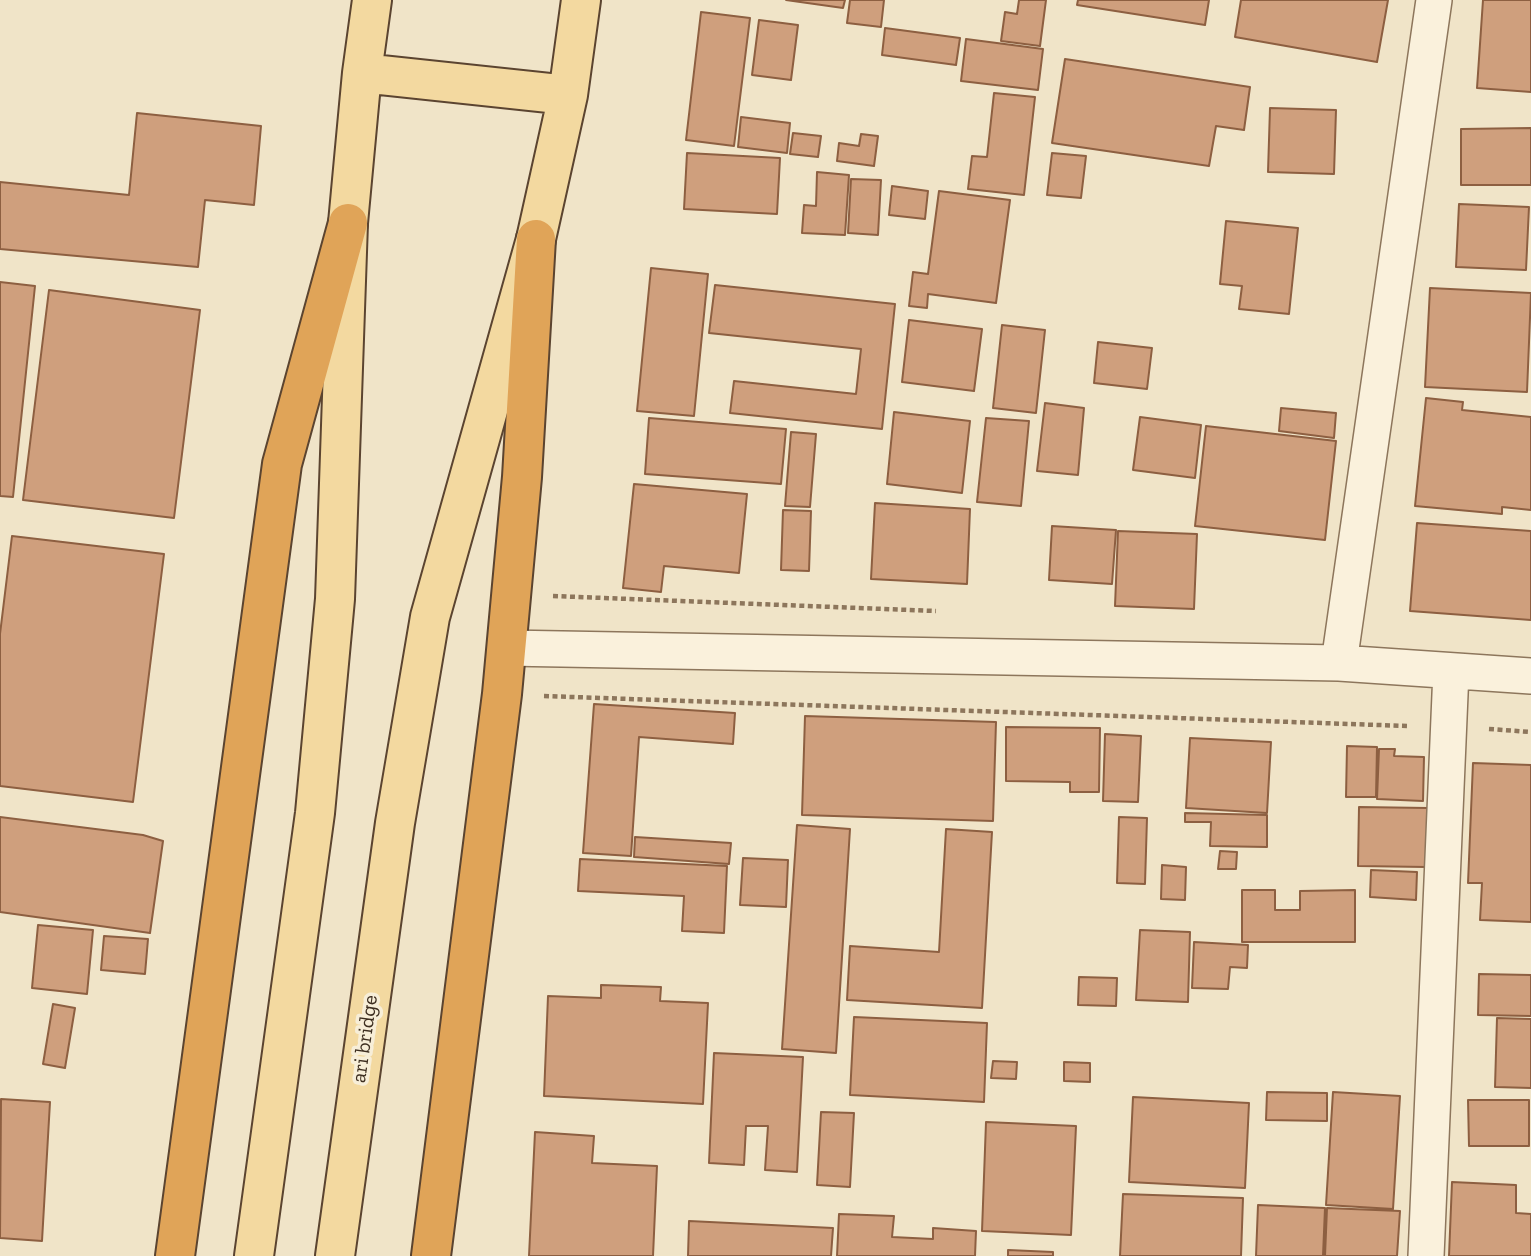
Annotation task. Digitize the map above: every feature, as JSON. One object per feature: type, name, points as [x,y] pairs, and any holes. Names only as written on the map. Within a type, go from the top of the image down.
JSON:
[{"type":"highway","points":[[175,1256],[282,464],[348,223]]},
{"type":"highway","points":[[430,1256],[502,694],[522,477],[536,239]]},
{"type":"main road","points":[[254,1256],[315,813],[335,599],[348,223],[362,73],[372,0]]},
{"type":"main road","name":"ari bridge","points":[[335,1256],[395,823],[430,617],[536,239],[568,95],[580,0]]},
{"type":"main road","points":[[362,73],[568,95]]},
{"type":"street","points":[[1339,663],[1434,0]]},
{"type":"street","points":[[506,648],[1339,663],[1531,676]]},
{"type":"street","points":[[1426,1256],[1451,671]]},
{"type":"path","points":[[510,594],[941,611]]},
{"type":"path","points":[[502,694],[1531,732]]},
{"type":"building","points":[[786,0],[845,0],[843,8]]},
{"type":"building","points":[[850,0],[884,0],[881,27],[847,23]]},
{"type":"building","points":[[1019,0],[1046,0],[1040,46],[1001,41],[1005,12],[1017,14]]},
{"type":"building","points":[[1078,0],[1209,0],[1205,25],[1077,5]]},
{"type":"building","points":[[1241,0],[1388,0],[1377,62],[1235,37]]},
{"type":"building","points":[[1483,0],[1531,0],[1531,92],[1477,88]]},
{"type":"building","points":[[701,12],[750,18],[734,146],[686,140]]},
{"type":"building","points":[[759,20],[798,25],[791,80],[752,75]]},
{"type":"building","points":[[885,28],[960,38],[956,65],[882,55]]},
{"type":"building","points":[[966,39],[1043,49],[1038,90],[961,81]]},
{"type":"building","points":[[1065,59],[1250,87],[1244,130],[1216,126],[1209,166],[1052,143]]},
{"type":"building","points":[[994,93],[1035,97],[1024,195],[968,189],[972,156],[987,157]]},
{"type":"building","points":[[1270,108],[1336,110],[1334,174],[1268,172]]},
{"type":"building","points":[[137,113],[261,126],[254,205],[205,200],[198,267],[0,249],[0,182],[129,195]]},
{"type":"building","points":[[741,117],[790,123],[787,153],[738,147]]},
{"type":"building","points":[[1531,128],[1531,185],[1461,185],[1461,129]]},
{"type":"building","points":[[793,133],[821,136],[818,157],[790,154]]},
{"type":"building","points":[[861,134],[878,136],[874,166],[837,161],[839,143],[859,146]]},
{"type":"building","points":[[687,153],[780,158],[777,214],[684,209]]},
{"type":"building","points":[[1052,153],[1086,156],[1081,198],[1047,195]]},
{"type":"building","points":[[817,172],[849,175],[845,235],[802,233],[804,205],[816,206]]},
{"type":"building","points":[[851,179],[881,180],[878,235],[848,233]]},
{"type":"building","points":[[892,186],[928,191],[925,219],[889,215]]},
{"type":"building","points":[[939,191],[1010,200],[996,303],[928,294],[927,308],[909,306],[913,272],[928,274]]},
{"type":"building","points":[[1459,204],[1529,207],[1526,270],[1456,267]]},
{"type":"building","points":[[1226,221],[1298,228],[1289,314],[1239,309],[1242,286],[1220,284]]},
{"type":"building","points":[[651,268],[708,274],[694,416],[637,411]]},
{"type":"building","points":[[0,282],[35,286],[13,497],[0,496]]},
{"type":"building","points":[[715,285],[895,304],[882,429],[730,413],[734,381],[856,394],[861,349],[709,333]]},
{"type":"building","points":[[1430,288],[1531,293],[1527,392],[1425,387]]},
{"type":"building","points":[[49,290],[200,310],[174,518],[23,500]]},
{"type":"building","points":[[909,320],[982,329],[974,391],[902,382]]},
{"type":"building","points":[[1002,325],[1045,330],[1036,413],[993,408]]},
{"type":"building","points":[[1098,342],[1152,348],[1147,389],[1094,383]]},
{"type":"building","points":[[1426,398],[1463,402],[1462,410],[1531,417],[1531,510],[1502,507],[1502,514],[1415,506]]},
{"type":"building","points":[[1045,403],[1084,408],[1078,475],[1037,471]]},
{"type":"building","points":[[1281,408],[1336,413],[1334,438],[1279,431]]},
{"type":"building","points":[[894,412],[970,421],[962,493],[887,484]]},
{"type":"building","points":[[1140,417],[1201,425],[1195,478],[1133,470]]},
{"type":"building","points":[[649,418],[786,429],[781,484],[645,474]]},
{"type":"building","points":[[986,418],[1029,421],[1021,506],[977,502]]},
{"type":"building","points":[[1206,426],[1336,441],[1325,540],[1195,526]]},
{"type":"building","points":[[791,432],[816,434],[810,507],[785,506]]},
{"type":"building","points":[[634,484],[747,494],[739,573],[664,566],[661,592],[623,588]]},
{"type":"building","points":[[875,503],[970,509],[967,584],[871,579]]},
{"type":"building","points":[[783,510],[811,511],[809,571],[781,570]]},
{"type":"building","points":[[1417,523],[1531,531],[1531,620],[1410,611]]},
{"type":"building","points":[[1052,526],[1116,530],[1112,584],[1049,580]]},
{"type":"building","points":[[1118,531],[1197,534],[1194,609],[1115,606]]},
{"type":"building","points":[[12,536],[164,554],[133,802],[0,786],[0,634]]},
{"type":"building","points":[[594,704],[735,713],[733,744],[639,737],[631,856],[583,853]]},
{"type":"building","points":[[805,716],[996,722],[993,821],[802,815]]},
{"type":"building","points":[[1006,727],[1100,728],[1099,792],[1070,792],[1070,782],[1006,781]]},
{"type":"building","points":[[1105,734],[1141,736],[1138,802],[1103,801]]},
{"type":"building","points":[[1190,738],[1271,742],[1267,813],[1186,808]]},
{"type":"building","points":[[1347,746],[1377,747],[1376,797],[1346,797]]},
{"type":"building","points":[[1379,749],[1395,749],[1394,756],[1424,757],[1423,801],[1377,799]]},
{"type":"building","points":[[1473,763],[1531,765],[1531,922],[1480,920],[1482,883],[1468,883]]},
{"type":"building","points":[[1359,807],[1428,808],[1426,867],[1358,866]]},
{"type":"building","points":[[1185,813],[1267,815],[1267,847],[1210,846],[1211,822],[1185,822]]},
{"type":"building","points":[[0,817],[143,835],[163,841],[150,933],[0,912]]},
{"type":"building","points":[[1119,817],[1147,818],[1145,884],[1117,883]]},
{"type":"building","points":[[797,825],[850,829],[836,1053],[782,1049]]},
{"type":"building","points":[[946,829],[992,832],[982,1008],[847,1000],[850,946],[939,952]]},
{"type":"building","points":[[635,837],[731,843],[729,864],[634,857]]},
{"type":"building","points":[[1220,851],[1237,852],[1236,869],[1218,869]]},
{"type":"building","points":[[743,858],[788,860],[786,907],[740,905]]},
{"type":"building","points":[[580,859],[727,866],[724,933],[682,931],[684,896],[578,891]]},
{"type":"building","points":[[1162,865],[1186,867],[1185,900],[1161,899]]},
{"type":"building","points":[[1371,870],[1417,872],[1416,900],[1370,897]]},
{"type":"building","points":[[1242,890],[1275,890],[1275,910],[1300,910],[1300,891],[1355,890],[1355,942],[1242,942]]},
{"type":"building","points":[[38,925],[93,930],[87,994],[32,988]]},
{"type":"building","points":[[1140,930],[1190,932],[1188,1002],[1136,1000]]},
{"type":"building","points":[[104,936],[148,939],[145,974],[101,970]]},
{"type":"building","points":[[1194,942],[1248,945],[1247,968],[1230,967],[1228,989],[1192,988]]},
{"type":"building","points":[[1479,974],[1531,975],[1531,1016],[1478,1015]]},
{"type":"building","points":[[1079,977],[1117,978],[1116,1006],[1078,1005]]},
{"type":"building","points":[[601,985],[661,987],[660,1001],[708,1003],[703,1104],[544,1096],[548,996],[601,998]]},
{"type":"building","points":[[53,1004],[75,1008],[65,1068],[43,1064]]},
{"type":"building","points":[[854,1017],[987,1023],[984,1102],[850,1095]]},
{"type":"building","points":[[1497,1018],[1531,1019],[1531,1088],[1495,1087]]},
{"type":"building","points":[[714,1053],[803,1057],[797,1172],[765,1170],[768,1126],[746,1126],[744,1165],[709,1163]]},
{"type":"building","points":[[993,1061],[1017,1062],[1016,1079],[991,1078]]},
{"type":"building","points":[[1064,1062],[1090,1063],[1090,1082],[1064,1081]]},
{"type":"building","points":[[1267,1092],[1327,1093],[1327,1121],[1266,1120]]},
{"type":"building","points":[[1333,1092],[1400,1096],[1393,1209],[1326,1205]]},
{"type":"building","points":[[1133,1097],[1249,1103],[1245,1188],[1129,1182]]},
{"type":"building","points":[[1,1099],[50,1102],[42,1241],[0,1238]]},
{"type":"building","points":[[1468,1100],[1529,1100],[1529,1146],[1469,1146]]},
{"type":"building","points":[[821,1112],[854,1113],[850,1187],[817,1185]]},
{"type":"building","points":[[986,1122],[1076,1126],[1071,1235],[982,1231]]},
{"type":"building","points":[[535,1132],[594,1136],[592,1163],[657,1166],[653,1256],[529,1256]]},
{"type":"building","points":[[1452,1182],[1516,1185],[1516,1213],[1531,1214],[1531,1256],[1449,1256]]},
{"type":"building","points":[[1123,1194],[1243,1198],[1241,1256],[1120,1256]]},
{"type":"building","points":[[1258,1205],[1325,1208],[1323,1256],[1256,1256]]},
{"type":"building","points":[[1327,1208],[1400,1211],[1397,1256],[1325,1256]]},
{"type":"building","points":[[839,1214],[894,1216],[892,1237],[933,1239],[933,1228],[976,1231],[975,1256],[837,1256]]},
{"type":"building","points":[[689,1221],[833,1228],[831,1256],[688,1256]]},
{"type":"building","points":[[1008,1250],[1053,1252],[1053,1256],[1008,1256]]}]
